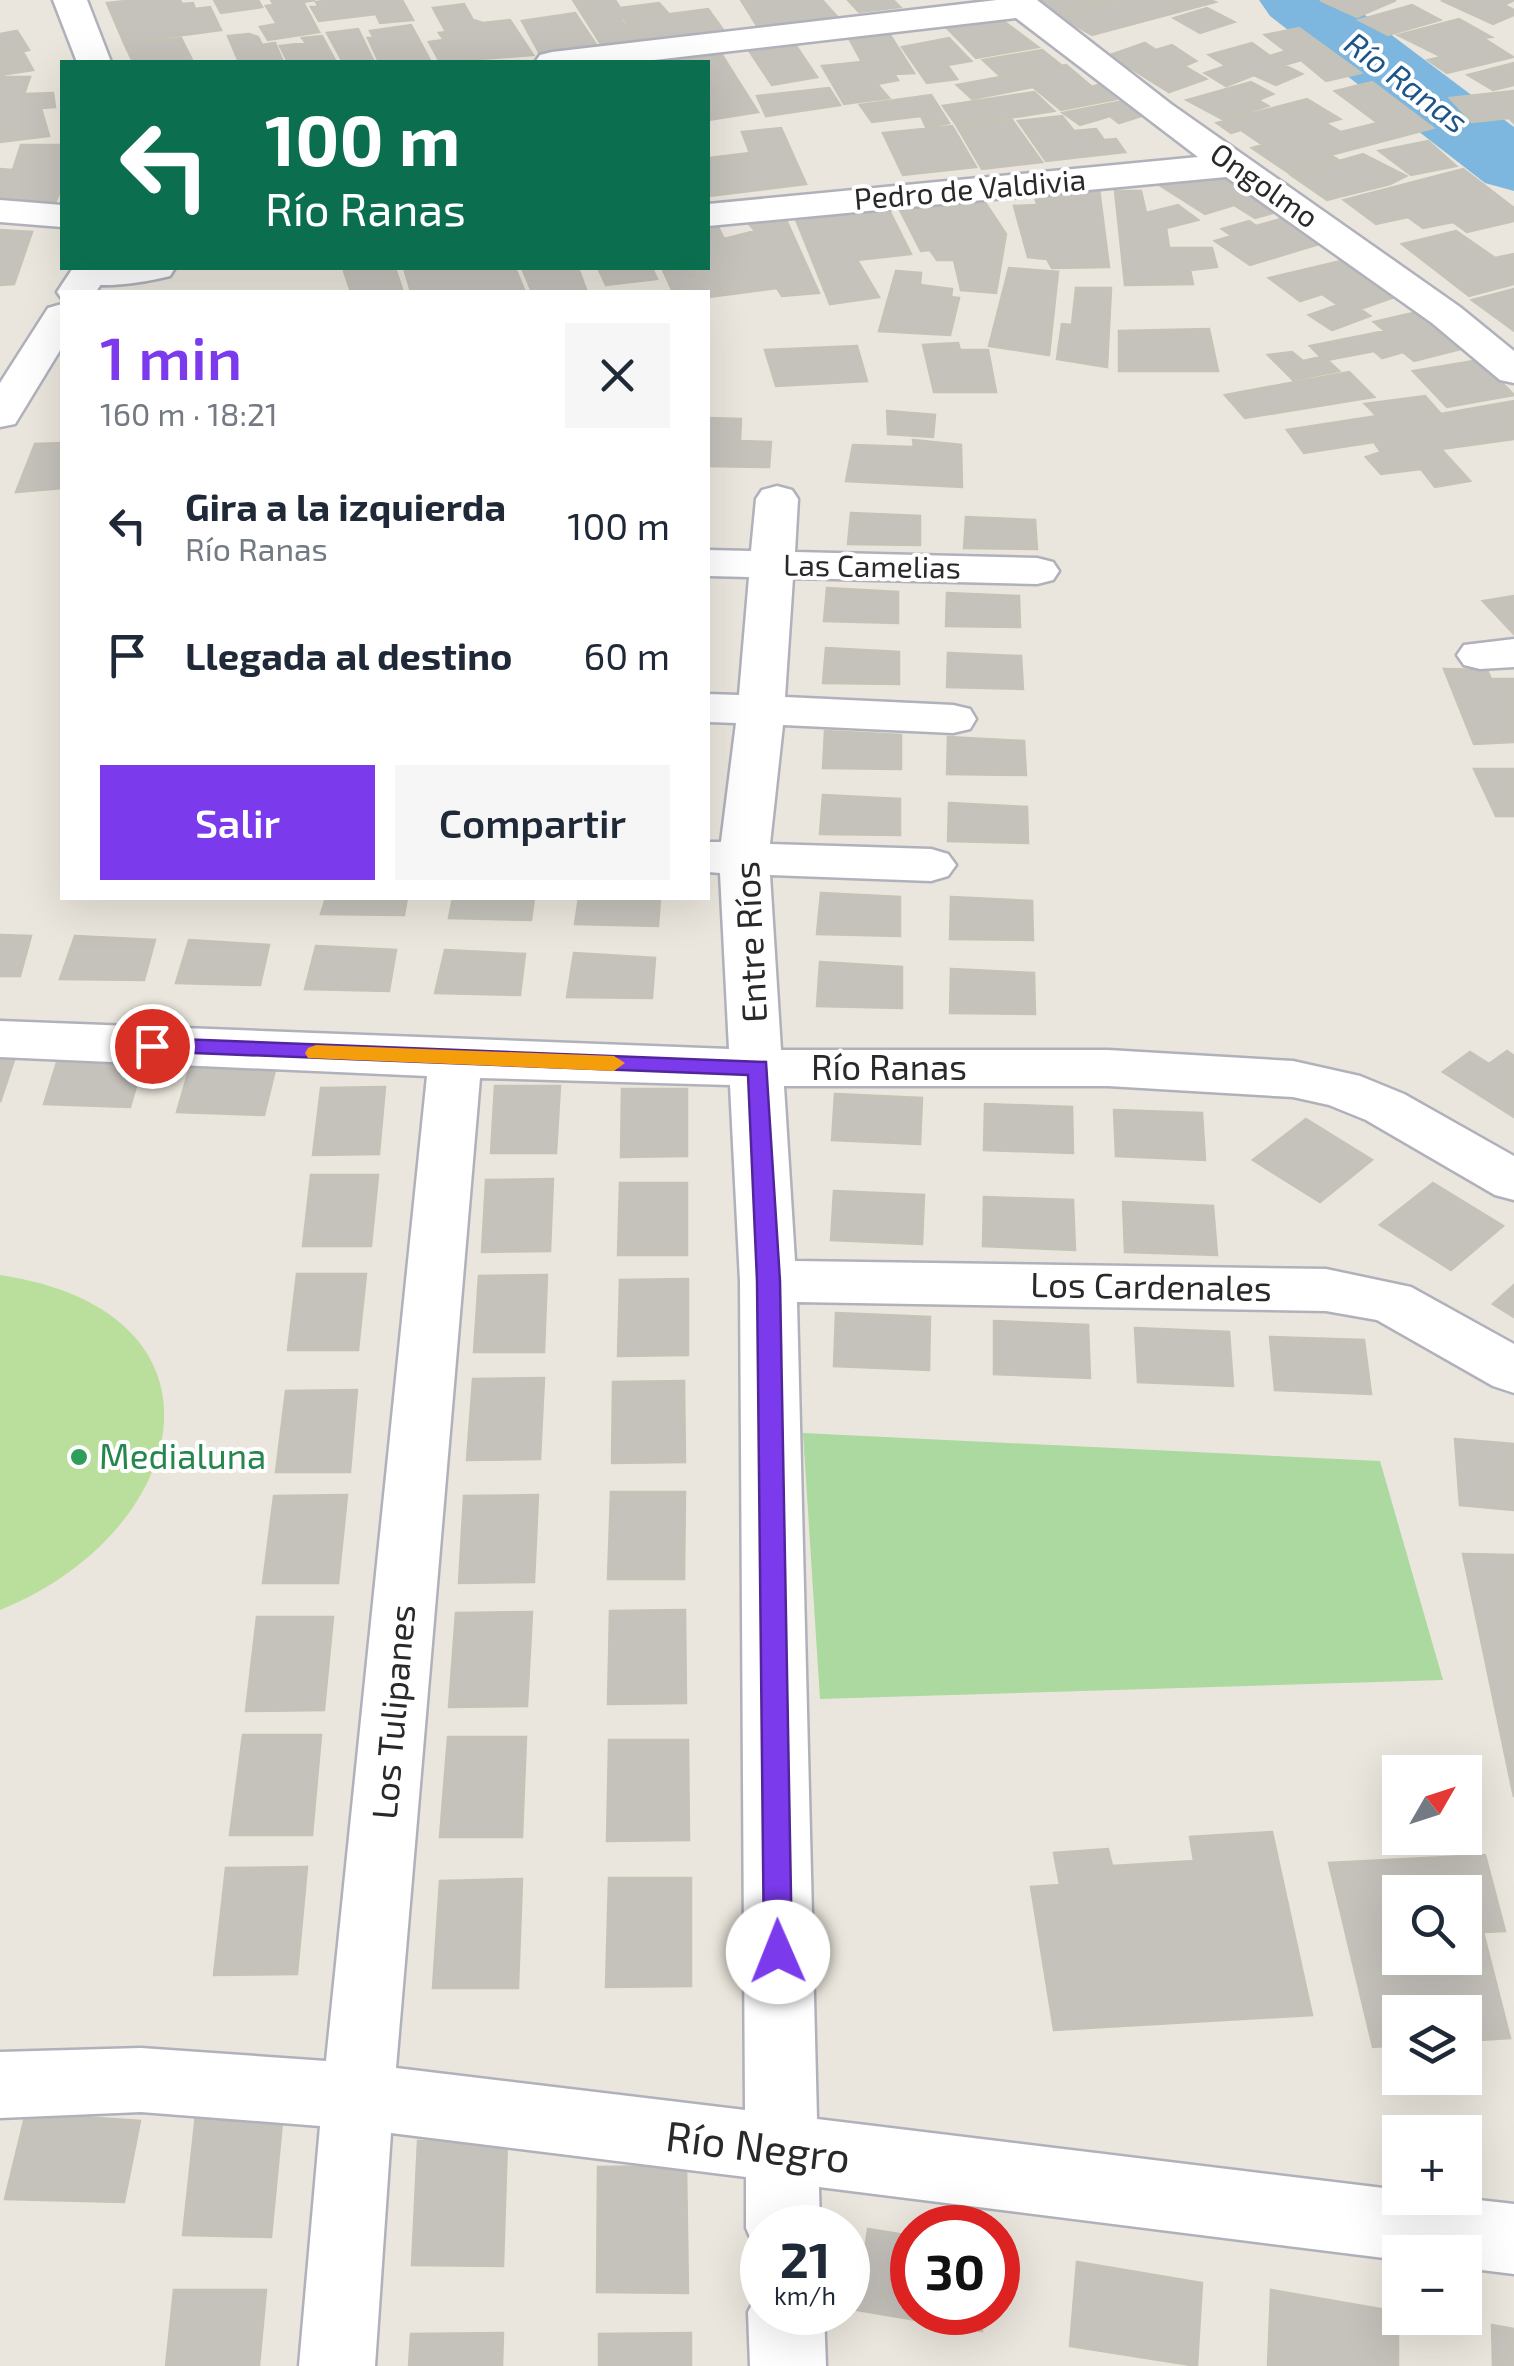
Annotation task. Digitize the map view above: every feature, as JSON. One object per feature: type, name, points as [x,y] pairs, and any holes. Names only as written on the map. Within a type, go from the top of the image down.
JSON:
[{"type":"street","points":[[70,0],[93,60]]},
{"type":"street","points":[[568,60],[1020,4]]},
{"type":"street","name":"Ongolmo","points":[[1020,4],[1158,112],[1446,316],[1514,372]]},
{"type":"street","name":"Pedro de Valdivia","points":[[710,215],[1233,164]]},
{"type":"street","points":[[0,211],[60,216]]},
{"type":"street","points":[[86,278],[142,270]]},
{"type":"street","points":[[0,415],[60,319]]},
{"type":"street","name":"Entre Ríos","points":[[777,498],[761,710],[726,857],[758,1068],[768,1281],[782,2205]]},
{"type":"street","name":"Las Camelias","points":[[710,563],[1037,571]]},
{"type":"street","points":[[710,708],[952,719]]},
{"type":"street","points":[[726,857],[931,865]]},
{"type":"street","name":"Río Ranas","points":[[0,1039],[455,1059],[758,1068],[1108,1068],[1293,1079],[1342,1089],[1385,1107],[1514,1181]]},
{"type":"street","name":"Los Tulipanes","points":[[336,2366],[455,1059]]},
{"type":"street","name":"Los Cardenales","points":[[768,1281],[1345,1292],[1391,1302],[1514,1371]]},
{"type":"street","name":"Río Negro","points":[[0,2084],[141,2080],[358,2096],[1514,2239]]},
{"type":"street","points":[[787,2335],[788,2366]]},
{"type":"green space","name":"Medialuna","points":[[0,1275],[78,1297],[130,1332],[158,1377],[164,1428],[149,1480],[115,1530],[65,1575],[0,1610]]},
{"type":"green space","points":[[803,1433],[1380,1461],[1443,1680],[820,1699]]},
{"type":"building","points":[[180,0],[182,4],[193,3],[195,9],[210,7],[221,30],[124,43],[107,3]]},
{"type":"building","points":[[214,0],[258,0],[262,7],[221,13]]},
{"type":"building","points":[[271,0],[315,0],[303,2],[319,32],[268,40],[260,27],[277,24],[266,6],[274,5]]},
{"type":"building","points":[[402,0],[413,20],[380,23],[376,14],[319,21],[311,7],[319,7],[316,2]]},
{"type":"building","points":[[573,0],[615,0],[620,8],[659,3],[668,13],[621,19],[636,44],[604,49]]},
{"type":"building","points":[[741,0],[822,0],[841,21],[759,29]]},
{"type":"building","points":[[848,0],[893,0],[900,7],[859,12]]},
{"type":"building","points":[[1036,0],[1112,0],[1060,15]]},
{"type":"building","points":[[1118,0],[1215,2],[1092,35],[1061,17]]},
{"type":"building","points":[[1320,0],[1396,0],[1357,17]]},
{"type":"building","points":[[1441,0],[1514,0],[1504,5],[1514,10],[1514,15],[1493,24]]},
{"type":"building","points":[[464,4],[473,20],[510,20],[533,55],[439,60],[429,42],[444,40],[439,33],[446,32],[433,8]]},
{"type":"building","points":[[1412,5],[1440,20],[1388,35],[1359,20]]},
{"type":"building","points":[[1207,8],[1234,22],[1200,33],[1174,18]]},
{"type":"building","points":[[708,9],[726,34],[637,44],[625,20]]},
{"type":"building","points":[[575,13],[599,49],[541,56],[522,21]]},
{"type":"building","points":[[1459,19],[1491,37],[1483,38],[1513,57],[1447,73],[1428,60],[1442,57],[1398,35]]},
{"type":"building","points":[[1003,21],[1038,47],[976,58],[947,28]]},
{"type":"building","points":[[411,25],[430,60],[378,60],[368,38],[374,38],[370,31]]},
{"type":"building","points":[[1299,28],[1361,73],[1326,81],[1301,60],[1284,65],[1302,74],[1276,85],[1254,75],[1226,86],[1205,73],[1226,66],[1209,55],[1252,43],[1270,56],[1286,51],[1265,35]]},
{"type":"building","points":[[358,29],[373,60],[342,60],[327,33]]},
{"type":"building","points":[[17,31],[29,50],[0,56],[0,34]]},
{"type":"building","points":[[249,34],[258,37],[262,45],[275,43],[282,60],[238,60],[228,36]]},
{"type":"building","points":[[890,35],[914,73],[894,74],[898,80],[877,84],[889,98],[844,104],[822,66],[862,62],[850,40]]},
{"type":"building","points":[[322,36],[335,60],[287,60],[280,46],[306,43],[302,38]]},
{"type":"building","points":[[181,38],[192,60],[132,60],[125,45]]},
{"type":"building","points":[[949,38],[971,61],[947,65],[957,79],[927,83],[902,47]]},
{"type":"building","points":[[1145,43],[1156,50],[1172,45],[1196,61],[1184,66],[1206,79],[1169,92],[1110,55]]},
{"type":"building","points":[[796,46],[817,77],[772,85],[750,52]]},
{"type":"building","points":[[1042,50],[1061,65],[999,75],[983,60]]},
{"type":"building","points":[[23,52],[33,70],[0,75],[0,57]]},
{"type":"building","points":[[720,52],[758,112],[710,120],[710,60],[660,59]]},
{"type":"building","points":[[1514,63],[1514,85],[1493,90],[1468,75]]},
{"type":"building","points":[[1066,65],[1092,87],[1098,85],[1116,99],[1061,110],[1033,87],[972,99],[957,85]]},
{"type":"building","points":[[0,77],[30,77],[24,94],[53,93],[55,107],[41,108],[49,136],[0,142]]},
{"type":"building","points":[[1251,82],[1273,94],[1258,100],[1268,106],[1224,120],[1187,100]]},
{"type":"building","points":[[1372,82],[1433,128],[1330,155],[1337,159],[1289,173],[1252,148],[1263,145],[1241,130],[1231,133],[1217,123],[1307,99],[1340,119],[1325,123],[1341,132],[1378,123],[1335,91]]},
{"type":"building","points":[[829,88],[840,105],[766,116],[757,96]]},
{"type":"building","points":[[1514,91],[1514,123],[1509,118],[1472,122],[1450,98]]},
{"type":"building","points":[[1034,92],[1054,111],[957,126],[943,106]]},
{"type":"building","points":[[931,95],[949,123],[926,127],[921,116],[872,122],[860,105]]},
{"type":"building","points":[[1123,101],[1144,115],[1119,123],[1110,116],[1080,125],[1063,113]]},
{"type":"building","points":[[1062,116],[1074,131],[1096,129],[1104,140],[1116,139],[1125,152],[1046,161],[1018,121]]},
{"type":"building","points":[[1012,120],[1042,162],[982,169],[958,128]]},
{"type":"building","points":[[952,126],[976,167],[903,175],[883,133]]},
{"type":"building","points":[[781,128],[806,184],[710,196],[710,158],[750,153],[742,132]]},
{"type":"building","points":[[1428,141],[1456,166],[1411,175],[1379,151]]},
{"type":"building","points":[[21,145],[60,145],[60,192],[54,205],[0,204],[0,169],[13,170]]},
{"type":"building","points":[[1363,154],[1406,176],[1390,184],[1327,200],[1291,175]]},
{"type":"building","points":[[1463,169],[1514,208],[1514,221],[1467,232],[1453,222],[1423,228],[1408,217],[1376,224],[1344,200]]},
{"type":"building","points":[[1224,171],[1283,210],[1255,218],[1234,205],[1205,214],[1161,186]]},
{"type":"building","points":[[1099,189],[1109,267],[1052,268],[1047,259],[1028,257],[1014,206],[1037,205],[1034,192]]},
{"type":"building","points":[[1115,191],[1141,191],[1146,213],[1178,205],[1198,220],[1166,228],[1169,248],[1212,248],[1217,267],[1190,270],[1193,284],[1125,285]]},
{"type":"building","points":[[984,201],[1006,234],[996,293],[961,290],[954,260],[937,260],[930,250],[921,251],[900,210]]},
{"type":"building","points":[[889,210],[911,254],[857,260],[879,297],[830,304],[795,217]]},
{"type":"building","points":[[1284,218],[1319,244],[1250,265],[1215,241],[1232,236],[1222,229],[1249,221],[1256,226]]},
{"type":"building","points":[[787,222],[819,293],[782,296],[777,288],[710,297],[710,290],[672,290],[663,270],[710,270],[710,228],[718,227],[724,239],[755,231],[750,225]]},
{"type":"building","points":[[0,230],[32,232],[14,284],[0,285]]},
{"type":"building","points":[[1456,231],[1495,258],[1514,254],[1514,284],[1469,296],[1402,244]]},
{"type":"building","points":[[1349,259],[1397,296],[1360,309],[1370,316],[1332,330],[1309,315],[1338,305],[1322,294],[1300,301],[1269,278]]},
{"type":"building","points":[[1009,268],[1058,272],[1049,355],[989,346]]},
{"type":"building","points":[[344,270],[396,270],[402,290],[350,290]]},
{"type":"building","points":[[405,270],[516,270],[524,290],[410,290]]},
{"type":"building","points":[[523,270],[579,270],[586,290],[531,290]]},
{"type":"building","points":[[599,270],[653,270],[657,279],[606,285]]},
{"type":"building","points":[[896,271],[921,273],[920,285],[952,289],[951,297],[959,298],[950,335],[879,331]]},
{"type":"building","points":[[1076,288],[1111,288],[1107,367],[1057,359],[1062,324],[1072,325]]},
{"type":"building","points":[[1514,289],[1513,330],[1472,300]]},
{"type":"building","points":[[1417,312],[1465,348],[1414,361],[1403,352],[1382,358],[1374,351],[1327,360],[1339,371],[1293,380],[1268,355],[1292,352],[1303,361],[1321,357],[1310,346],[1385,331],[1374,322]]},
{"type":"building","points":[[1209,329],[1218,371],[1119,371],[1119,331]]},
{"type":"building","points":[[958,343],[960,350],[988,350],[996,392],[934,392],[923,345]]},
{"type":"building","points":[[857,346],[867,381],[776,386],[765,350]]},
{"type":"building","points":[[1479,360],[1514,395],[1447,407],[1413,371]]},
{"type":"building","points":[[1349,372],[1374,397],[1245,418],[1225,395]]},
{"type":"building","points":[[1425,396],[1441,414],[1514,401],[1514,439],[1441,449],[1470,481],[1435,487],[1421,469],[1381,474],[1366,457],[1381,452],[1374,442],[1304,453],[1287,430],[1377,416],[1365,404]]},
{"type":"building","points":[[887,411],[935,415],[933,437],[888,434]]},
{"type":"building","points":[[710,418],[741,419],[740,441],[771,442],[769,467],[710,466]]},
{"type":"building","points":[[913,440],[961,445],[962,487],[846,481],[853,445],[914,447]]},
{"type":"building","points":[[60,443],[60,488],[16,492],[35,444]]},
{"type":"building","points":[[851,513],[920,516],[920,545],[848,544]]},
{"type":"building","points":[[966,517],[1035,520],[1037,549],[964,548]]},
{"type":"building","points":[[827,588],[898,592],[898,623],[824,621]]},
{"type":"building","points":[[947,593],[1019,596],[1020,627],[946,626]]},
{"type":"building","points":[[1514,596],[1514,634],[1483,601]]},
{"type":"building","points":[[826,648],[899,652],[899,684],[823,683]]},
{"type":"building","points":[[948,653],[1021,656],[1023,689],[947,687]]},
{"type":"building","points":[[1444,669],[1487,670],[1491,679],[1514,679],[1514,742],[1474,744]]},
{"type":"building","points":[[825,731],[901,735],[901,769],[823,768]]},
{"type":"building","points":[[948,737],[1024,741],[1026,775],[947,774]]},
{"type":"building","points":[[1474,769],[1514,769],[1514,816],[1496,816]]},
{"type":"building","points":[[823,795],[900,799],[900,835],[820,834]]},
{"type":"building","points":[[949,803],[1027,807],[1028,843],[948,841]]},
{"type":"building","points":[[821,893],[900,897],[900,936],[817,934]]},
{"type":"building","points":[[951,897],[1032,901],[1033,940],[950,939]]},
{"type":"building","points":[[325,900],[407,900],[404,915],[321,914]]},
{"type":"building","points":[[453,900],[534,900],[531,920],[449,918]]},
{"type":"building","points":[[579,900],[660,900],[658,926],[575,924]]},
{"type":"building","points":[[0,935],[31,936],[20,976],[0,976]]},
{"type":"building","points":[[75,936],[155,940],[144,980],[60,979]]},
{"type":"building","points":[[189,940],[269,945],[260,985],[176,983]]},
{"type":"building","points":[[316,946],[396,950],[389,991],[305,989]]},
{"type":"building","points":[[445,950],[525,954],[520,995],[435,993]]},
{"type":"building","points":[[574,953],[655,958],[652,998],[567,997]]},
{"type":"building","points":[[820,962],[902,967],[902,1008],[817,1006]]},
{"type":"building","points":[[951,969],[1034,973],[1035,1014],[950,1013]]},
{"type":"building","points":[[1507,1051],[1514,1056],[1514,1117],[1443,1072],[1470,1052],[1489,1064]]},
{"type":"building","points":[[0,1057],[15,1057],[0,1102]]},
{"type":"building","points":[[58,1059],[143,1062],[130,1107],[44,1104]]},
{"type":"building","points":[[190,1067],[275,1070],[264,1115],[177,1112]]},
{"type":"building","points":[[495,1086],[560,1086],[556,1153],[491,1153]]},
{"type":"building","points":[[385,1087],[379,1154],[313,1155],[321,1088]]},
{"type":"building","points":[[622,1089],[687,1089],[687,1156],[621,1157]]},
{"type":"building","points":[[835,1094],[922,1098],[920,1144],[832,1140]]},
{"type":"building","points":[[985,1104],[1072,1107],[1073,1153],[984,1150]]},
{"type":"building","points":[[1114,1110],[1202,1113],[1205,1160],[1116,1156]]},
{"type":"building","points":[[1306,1119],[1372,1160],[1320,1202],[1253,1160]]},
{"type":"building","points":[[311,1175],[378,1175],[371,1246],[303,1246]]},
{"type":"building","points":[[553,1179],[550,1251],[482,1252],[486,1180]]},
{"type":"building","points":[[620,1183],[687,1183],[687,1255],[618,1255]]},
{"type":"building","points":[[1433,1183],[1503,1226],[1451,1270],[1380,1225]]},
{"type":"building","points":[[834,1191],[924,1195],[922,1244],[831,1240]]},
{"type":"building","points":[[984,1197],[1073,1200],[1075,1250],[983,1246]]},
{"type":"building","points":[[1123,1202],[1213,1206],[1217,1255],[1125,1252]]},
{"type":"building","points":[[297,1274],[366,1274],[358,1350],[288,1350]]},
{"type":"building","points":[[547,1275],[544,1352],[474,1352],[479,1276]]},
{"type":"building","points":[[688,1279],[688,1355],[618,1356],[620,1280]]},
{"type":"building","points":[[1514,1285],[1514,1317],[1493,1304]]},
{"type":"building","points":[[836,1313],[930,1317],[929,1370],[834,1366]]},
{"type":"building","points":[[994,1321],[1088,1325],[1090,1378],[994,1374]]},
{"type":"building","points":[[1135,1328],[1229,1332],[1233,1386],[1138,1382]]},
{"type":"building","points":[[1270,1337],[1364,1340],[1371,1394],[1275,1390]]},
{"type":"building","points":[[544,1378],[540,1459],[467,1460],[473,1379]]},
{"type":"building","points":[[684,1381],[685,1462],[612,1463],[613,1382]]},
{"type":"building","points":[[357,1390],[350,1472],[276,1472],[286,1391]]},
{"type":"building","points":[[1455,1439],[1514,1444],[1514,1510],[1460,1505]]},
{"type":"building","points":[[611,1492],[685,1492],[684,1579],[608,1579]]},
{"type":"building","points":[[347,1495],[338,1583],[263,1583],[274,1496]]},
{"type":"building","points":[[538,1495],[534,1582],[459,1583],[464,1496]]},
{"type":"building","points":[[1463,1554],[1514,1555],[1514,1797]]},
{"type":"building","points":[[685,1610],[686,1703],[608,1704],[610,1611]]},
{"type":"building","points":[[532,1612],[527,1706],[449,1707],[456,1613]]},
{"type":"building","points":[[257,1617],[333,1617],[324,1710],[246,1711]]},
{"type":"building","points":[[243,1735],[321,1735],[312,1835],[230,1835]]},
{"type":"building","points":[[448,1737],[526,1737],[522,1837],[440,1837]]},
{"type":"building","points":[[609,1740],[688,1740],[689,1840],[607,1841]]},
{"type":"building","points":[[1272,1832],[1312,2015],[1054,2030],[1031,1887],[1060,1885],[1054,1853],[1108,1849],[1112,1866],[1194,1861],[1190,1837]]},
{"type":"building","points":[[1485,1855],[1505,1931],[1483,1932],[1510,2038],[1482,2040],[1482,1995],[1382,1995],[1382,2046],[1373,2047],[1329,1863]]},
{"type":"building","points":[[307,1867],[297,1974],[214,1975],[226,1868]]},
{"type":"building","points":[[609,1878],[691,1878],[691,1986],[606,1987]]},
{"type":"building","points":[[522,1879],[518,1988],[433,1988],[440,1881]]},
{"type":"building","points":[[283,2112],[271,2237],[183,2235],[196,2114]]},
{"type":"building","points":[[26,2113],[140,2121],[124,2202],[5,2199]]},
{"type":"building","points":[[418,2141],[507,2141],[503,2266],[412,2265]]},
{"type":"building","points":[[686,2166],[688,2293],[597,2292],[598,2167]]},
{"type":"building","points":[[870,2229],[890,2232],[890,2316],[870,2312]]},
{"type":"building","points":[[1077,2262],[1202,2283],[1197,2366],[1070,2346]]},
{"type":"building","points":[[174,2290],[266,2290],[259,2366],[166,2366]]},
{"type":"building","points":[[1271,2290],[1382,2309],[1382,2335],[1398,2335],[1398,2366],[1268,2366]]},
{"type":"building","points":[[1492,2325],[1514,2329],[1514,2366],[1493,2366]]},
{"type":"building","points":[[503,2333],[502,2366],[409,2366],[411,2334]]},
{"type":"building","points":[[691,2333],[691,2366],[599,2366],[599,2334]]},
{"type":"waterway","name":"Río Ranas","points":[[1297,0],[1514,166]]},
{"type":"slow traffic","points":[[316,1053],[614,1063]]},
{"type":"place","name":"Medialuna","points":[[79,1457]]},
{"type":"route","points":[[152,1046],[758,1068],[768,1281],[778,1952]]}]
